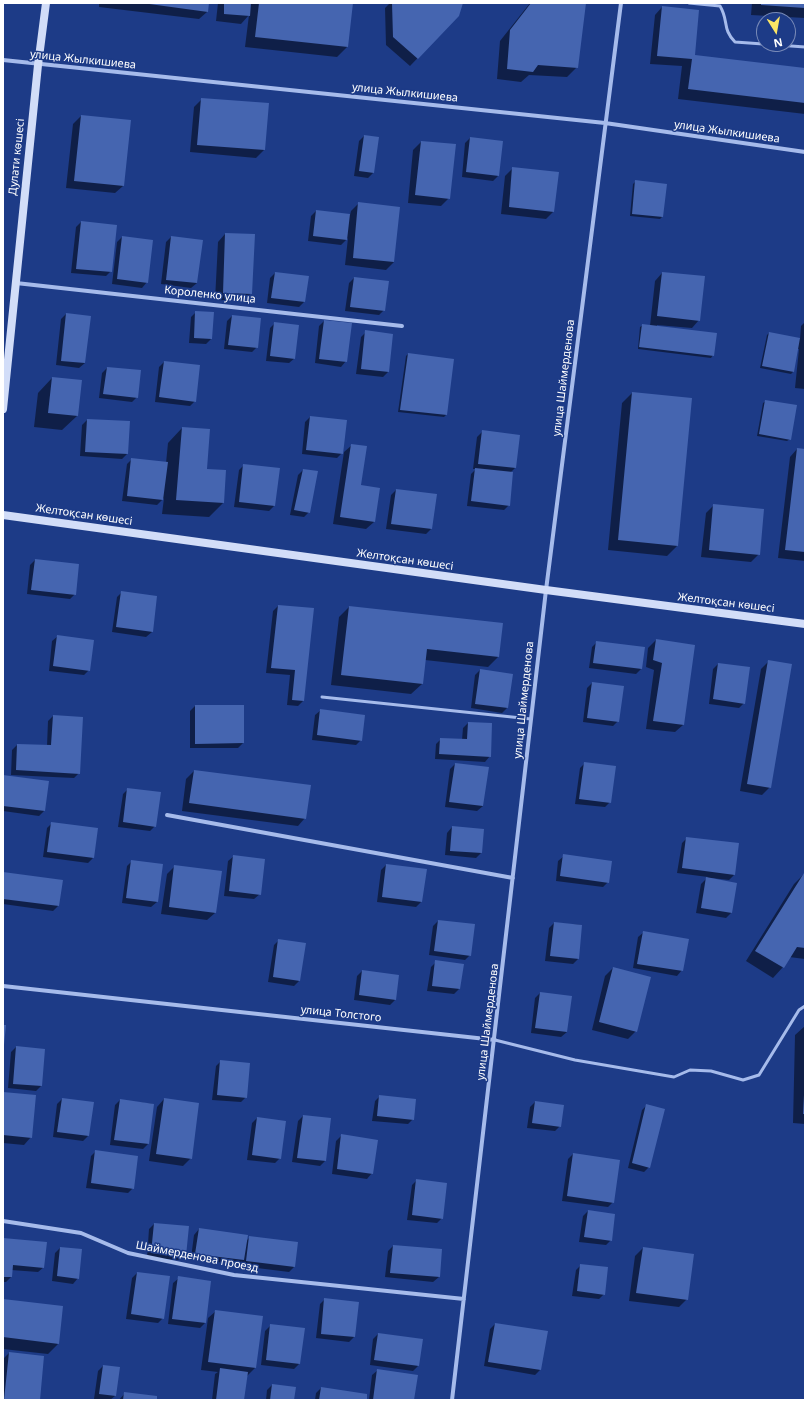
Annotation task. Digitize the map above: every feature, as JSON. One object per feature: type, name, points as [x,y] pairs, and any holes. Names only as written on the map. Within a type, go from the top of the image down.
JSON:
[{"type":"street","name":"Дулати көшесі","points":[[3,409],[38,65],[46,3]]},
{"type":"street","name":"улица Шаймерденова","points":[[452,1400],[546,590],[621,3]]},
{"type":"street","name":"улица Жылкишиева","points":[[3,60],[38,65],[606,122],[805,152]]},
{"type":"street","name":"Короленко улица","points":[[16,283],[402,326]]},
{"type":"street","name":"Желтоқсан көшесі","points":[[3,515],[805,624]]},
{"type":"street","points":[[167,815],[513,878]]},
{"type":"street","name":"улица Толстого","points":[[3,986],[494,1040]]},
{"type":"street","name":"Шаймерденова проезд","points":[[3,1221],[81,1233],[128,1253],[234,1276],[464,1299]]},
{"type":"lane","points":[[689,3],[720,6],[724,13],[727,35],[735,42],[805,47]]},
{"type":"lane","points":[[322,697],[531,719]]},
{"type":"lane","name":"улица Толстого","points":[[494,1040],[575,1060],[674,1077],[690,1070],[711,1071],[743,1080],[759,1075],[799,1010],[805,1006]]},
{"type":"building","points":[[142,3],[209,3],[208,12]]},
{"type":"building","points":[[224,3],[251,3],[250,16],[224,14]]},
{"type":"building","points":[[259,3],[353,3],[348,47],[255,37]]},
{"type":"building","points":[[392,3],[463,3],[459,16],[418,59],[393,37]]},
{"type":"building","points":[[531,3],[586,3],[578,68],[538,65],[533,72],[507,69],[510,30]]},
{"type":"building","points":[[761,3],[805,3],[805,8],[761,5]]},
{"type":"building","points":[[662,6],[699,10],[695,55],[805,68],[805,103],[688,89],[692,59],[657,56]]},
{"type":"building","points":[[201,98],[269,103],[265,150],[197,145]]},
{"type":"building","points":[[81,115],[131,120],[124,186],[74,181]]},
{"type":"building","points":[[364,135],[379,137],[374,173],[359,171]]},
{"type":"building","points":[[470,137],[503,141],[499,176],[466,172]]},
{"type":"building","points":[[421,141],[456,144],[450,199],[415,195]]},
{"type":"building","points":[[512,167],[559,172],[554,212],[509,207]]},
{"type":"building","points":[[635,180],[667,184],[663,217],[632,214]]},
{"type":"building","points":[[358,202],[400,207],[394,262],[353,258]]},
{"type":"building","points":[[316,210],[350,214],[347,240],[313,236]]},
{"type":"building","points":[[81,221],[117,225],[112,272],[76,269]]},
{"type":"building","points":[[225,233],[255,234],[252,294],[223,293]]},
{"type":"building","points":[[122,236],[153,240],[148,283],[117,279]]},
{"type":"building","points":[[171,236],[203,240],[197,283],[166,280]]},
{"type":"building","points":[[275,272],[309,276],[305,302],[271,298]]},
{"type":"building","points":[[662,272],[705,276],[700,321],[657,316]]},
{"type":"building","points":[[354,277],[389,281],[385,311],[350,307]]},
{"type":"building","points":[[195,311],[214,312],[212,339],[194,338]]},
{"type":"building","points":[[66,313],[91,316],[85,363],[61,361]]},
{"type":"building","points":[[232,315],[261,318],[258,348],[228,345]]},
{"type":"building","points":[[324,320],[352,323],[347,362],[319,359]]},
{"type":"building","points":[[274,322],[299,325],[295,359],[270,356]]},
{"type":"building","points":[[642,324],[717,333],[714,356],[639,347]]},
{"type":"building","points":[[365,330],[393,334],[389,372],[361,369]]},
{"type":"building","points":[[769,332],[800,338],[794,372],[762,366]]},
{"type":"building","points":[[408,353],[454,359],[447,415],[400,410]]},
{"type":"building","points":[[164,361],[200,365],[196,402],[159,397]]},
{"type":"building","points":[[107,367],[141,370],[138,398],[103,394]]},
{"type":"building","points":[[52,377],[82,380],[78,416],[48,413]]},
{"type":"building","points":[[632,392],[692,398],[678,546],[618,540]]},
{"type":"building","points":[[765,400],[797,405],[791,440],[759,434]]},
{"type":"building","points":[[310,416],[347,420],[343,454],[306,450]]},
{"type":"building","points":[[87,419],[130,421],[128,454],[85,452]]},
{"type":"building","points":[[182,427],[210,429],[207,469],[226,470],[224,503],[176,500]]},
{"type":"building","points":[[482,430],[520,435],[516,468],[478,464]]},
{"type":"building","points":[[351,444],[367,446],[361,485],[380,488],[375,522],[340,517]]},
{"type":"building","points":[[797,448],[805,449],[805,552],[785,550]]},
{"type":"building","points":[[131,458],[168,462],[163,500],[127,496]]},
{"type":"building","points":[[243,464],[280,468],[275,506],[239,502]]},
{"type":"building","points":[[475,468],[513,472],[510,506],[471,501]]},
{"type":"building","points":[[303,469],[318,471],[310,513],[294,510]]},
{"type":"building","points":[[396,489],[437,494],[432,529],[391,524]]},
{"type":"building","points":[[713,504],[764,509],[760,555],[709,550]]},
{"type":"building","points":[[35,559],[79,564],[76,595],[31,590]]},
{"type":"building","points":[[121,591],[157,596],[153,632],[116,627]]},
{"type":"building","points":[[278,605],[314,608],[304,701],[292,700],[295,670],[271,668]]},
{"type":"building","points":[[349,606],[503,623],[499,657],[427,649],[423,684],[341,675]]},
{"type":"building","points":[[57,635],[94,640],[90,671],[53,666]]},
{"type":"building","points":[[656,639],[695,645],[684,725],[653,721],[662,663],[653,660]]},
{"type":"building","points":[[596,641],[645,647],[642,669],[593,663]]},
{"type":"building","points":[[768,660],[792,664],[771,788],[747,784]]},
{"type":"building","points":[[718,663],[750,667],[745,704],[713,699]]},
{"type":"building","points":[[480,669],[513,674],[508,708],[475,704]]},
{"type":"building","points":[[592,682],[624,686],[619,722],[587,718]]},
{"type":"building","points":[[195,705],[244,705],[244,743],[195,744]]},
{"type":"building","points":[[320,709],[365,715],[362,741],[317,735]]},
{"type":"building","points":[[53,715],[83,717],[80,774],[16,770],[17,744],[51,745]]},
{"type":"building","points":[[468,722],[492,723],[491,757],[439,754],[440,738],[467,739]]},
{"type":"building","points":[[584,762],[616,766],[611,803],[579,799]]},
{"type":"building","points":[[455,763],[489,767],[483,806],[449,802]]},
{"type":"building","points":[[194,770],[311,785],[306,819],[189,803]]},
{"type":"building","points":[[3,775],[49,781],[45,811],[3,806]]},
{"type":"building","points":[[127,788],[161,792],[156,827],[123,822]]},
{"type":"building","points":[[51,822],[98,828],[94,858],[47,852]]},
{"type":"building","points":[[452,826],[484,829],[482,853],[450,851]]},
{"type":"building","points":[[686,837],[739,843],[735,875],[682,868]]},
{"type":"building","points":[[563,854],[612,861],[609,883],[560,876]]},
{"type":"building","points":[[233,855],[265,859],[261,895],[229,891]]},
{"type":"building","points":[[131,860],[163,864],[158,902],[126,898]]},
{"type":"building","points":[[386,864],[427,869],[422,902],[382,897]]},
{"type":"building","points":[[174,865],[222,871],[216,913],[169,907]]},
{"type":"building","points":[[3,872],[63,880],[59,906],[3,899]]},
{"type":"building","points":[[804,873],[805,948],[797,947],[784,968],[755,951]]},
{"type":"building","points":[[706,877],[737,883],[732,913],[701,908]]},
{"type":"building","points":[[438,920],[475,924],[471,956],[434,951]]},
{"type":"building","points":[[554,922],[582,925],[579,959],[550,956]]},
{"type":"building","points":[[643,931],[689,939],[683,971],[637,964]]},
{"type":"building","points":[[278,939],[306,943],[300,981],[273,977]]},
{"type":"building","points":[[435,960],[464,964],[460,989],[432,986]]},
{"type":"building","points":[[613,967],[651,977],[637,1032],[599,1022]]},
{"type":"building","points":[[362,970],[399,975],[396,1000],[359,995]]},
{"type":"building","points":[[540,992],[572,996],[567,1032],[535,1028]]},
{"type":"building","points":[[3,1025],[6,1025],[4,1045],[3,1045]]},
{"type":"building","points":[[16,1046],[45,1049],[42,1086],[13,1084]]},
{"type":"building","points":[[220,1060],[250,1063],[247,1098],[217,1095]]},
{"type":"building","points":[[3,1092],[36,1095],[32,1138],[3,1135]]},
{"type":"building","points":[[379,1095],[416,1099],[414,1120],[377,1116]]},
{"type":"building","points":[[804,1095],[805,1114],[803,1114]]},
{"type":"building","points":[[62,1098],[94,1102],[89,1136],[57,1132]]},
{"type":"building","points":[[164,1098],[199,1103],[192,1159],[156,1154]]},
{"type":"building","points":[[120,1099],[154,1104],[149,1144],[114,1140]]},
{"type":"building","points":[[535,1101],[564,1105],[561,1127],[532,1123]]},
{"type":"building","points":[[646,1104],[665,1109],[650,1168],[632,1163]]},
{"type":"building","points":[[303,1115],[331,1118],[326,1161],[297,1158]]},
{"type":"building","points":[[257,1117],[286,1121],[281,1159],[252,1155]]},
{"type":"building","points":[[341,1134],[378,1140],[373,1174],[337,1169]]},
{"type":"building","points":[[95,1150],[138,1156],[134,1189],[91,1183]]},
{"type":"building","points":[[573,1153],[620,1160],[614,1203],[567,1196]]},
{"type":"building","points":[[416,1179],[447,1183],[443,1219],[412,1215]]},
{"type":"building","points":[[588,1210],[615,1214],[612,1241],[584,1237]]},
{"type":"building","points":[[154,1223],[189,1226],[186,1256],[151,1253]]},
{"type":"building","points":[[199,1228],[248,1235],[244,1260],[195,1254]]},
{"type":"building","points":[[249,1236],[298,1242],[295,1267],[246,1261]]},
{"type":"building","points":[[3,1238],[47,1242],[44,1268],[13,1265],[12,1277],[3,1277]]},
{"type":"building","points":[[393,1245],[442,1249],[440,1277],[390,1273]]},
{"type":"building","points":[[60,1247],[82,1249],[79,1279],[57,1276]]},
{"type":"building","points":[[643,1247],[694,1254],[688,1300],[636,1293]]},
{"type":"building","points":[[580,1264],[608,1267],[605,1295],[577,1291]]},
{"type":"building","points":[[137,1272],[170,1276],[164,1319],[131,1314]]},
{"type":"building","points":[[178,1276],[211,1281],[206,1323],[172,1319]]},
{"type":"building","points":[[324,1298],[359,1302],[355,1337],[321,1334]]},
{"type":"building","points":[[3,1299],[63,1306],[59,1344],[3,1337]]},
{"type":"building","points":[[215,1310],[263,1316],[256,1368],[208,1362]]},
{"type":"building","points":[[495,1323],[548,1331],[541,1370],[488,1362]]},
{"type":"building","points":[[270,1324],[305,1328],[300,1364],[266,1360]]},
{"type":"building","points":[[378,1333],[423,1339],[419,1366],[374,1360]]},
{"type":"building","points":[[9,1352],[44,1356],[40,1400],[4,1400]]},
{"type":"building","points":[[103,1365],[120,1367],[116,1396],[99,1394]]},
{"type":"building","points":[[220,1368],[248,1372],[244,1400],[216,1400]]},
{"type":"building","points":[[377,1369],[418,1375],[414,1400],[373,1400]]},
{"type":"building","points":[[272,1384],[296,1387],[294,1400],[270,1400]]},
{"type":"building","points":[[321,1387],[367,1394],[367,1400],[319,1400]]},
{"type":"building","points":[[124,1392],[157,1396],[157,1400],[123,1400]]}]
